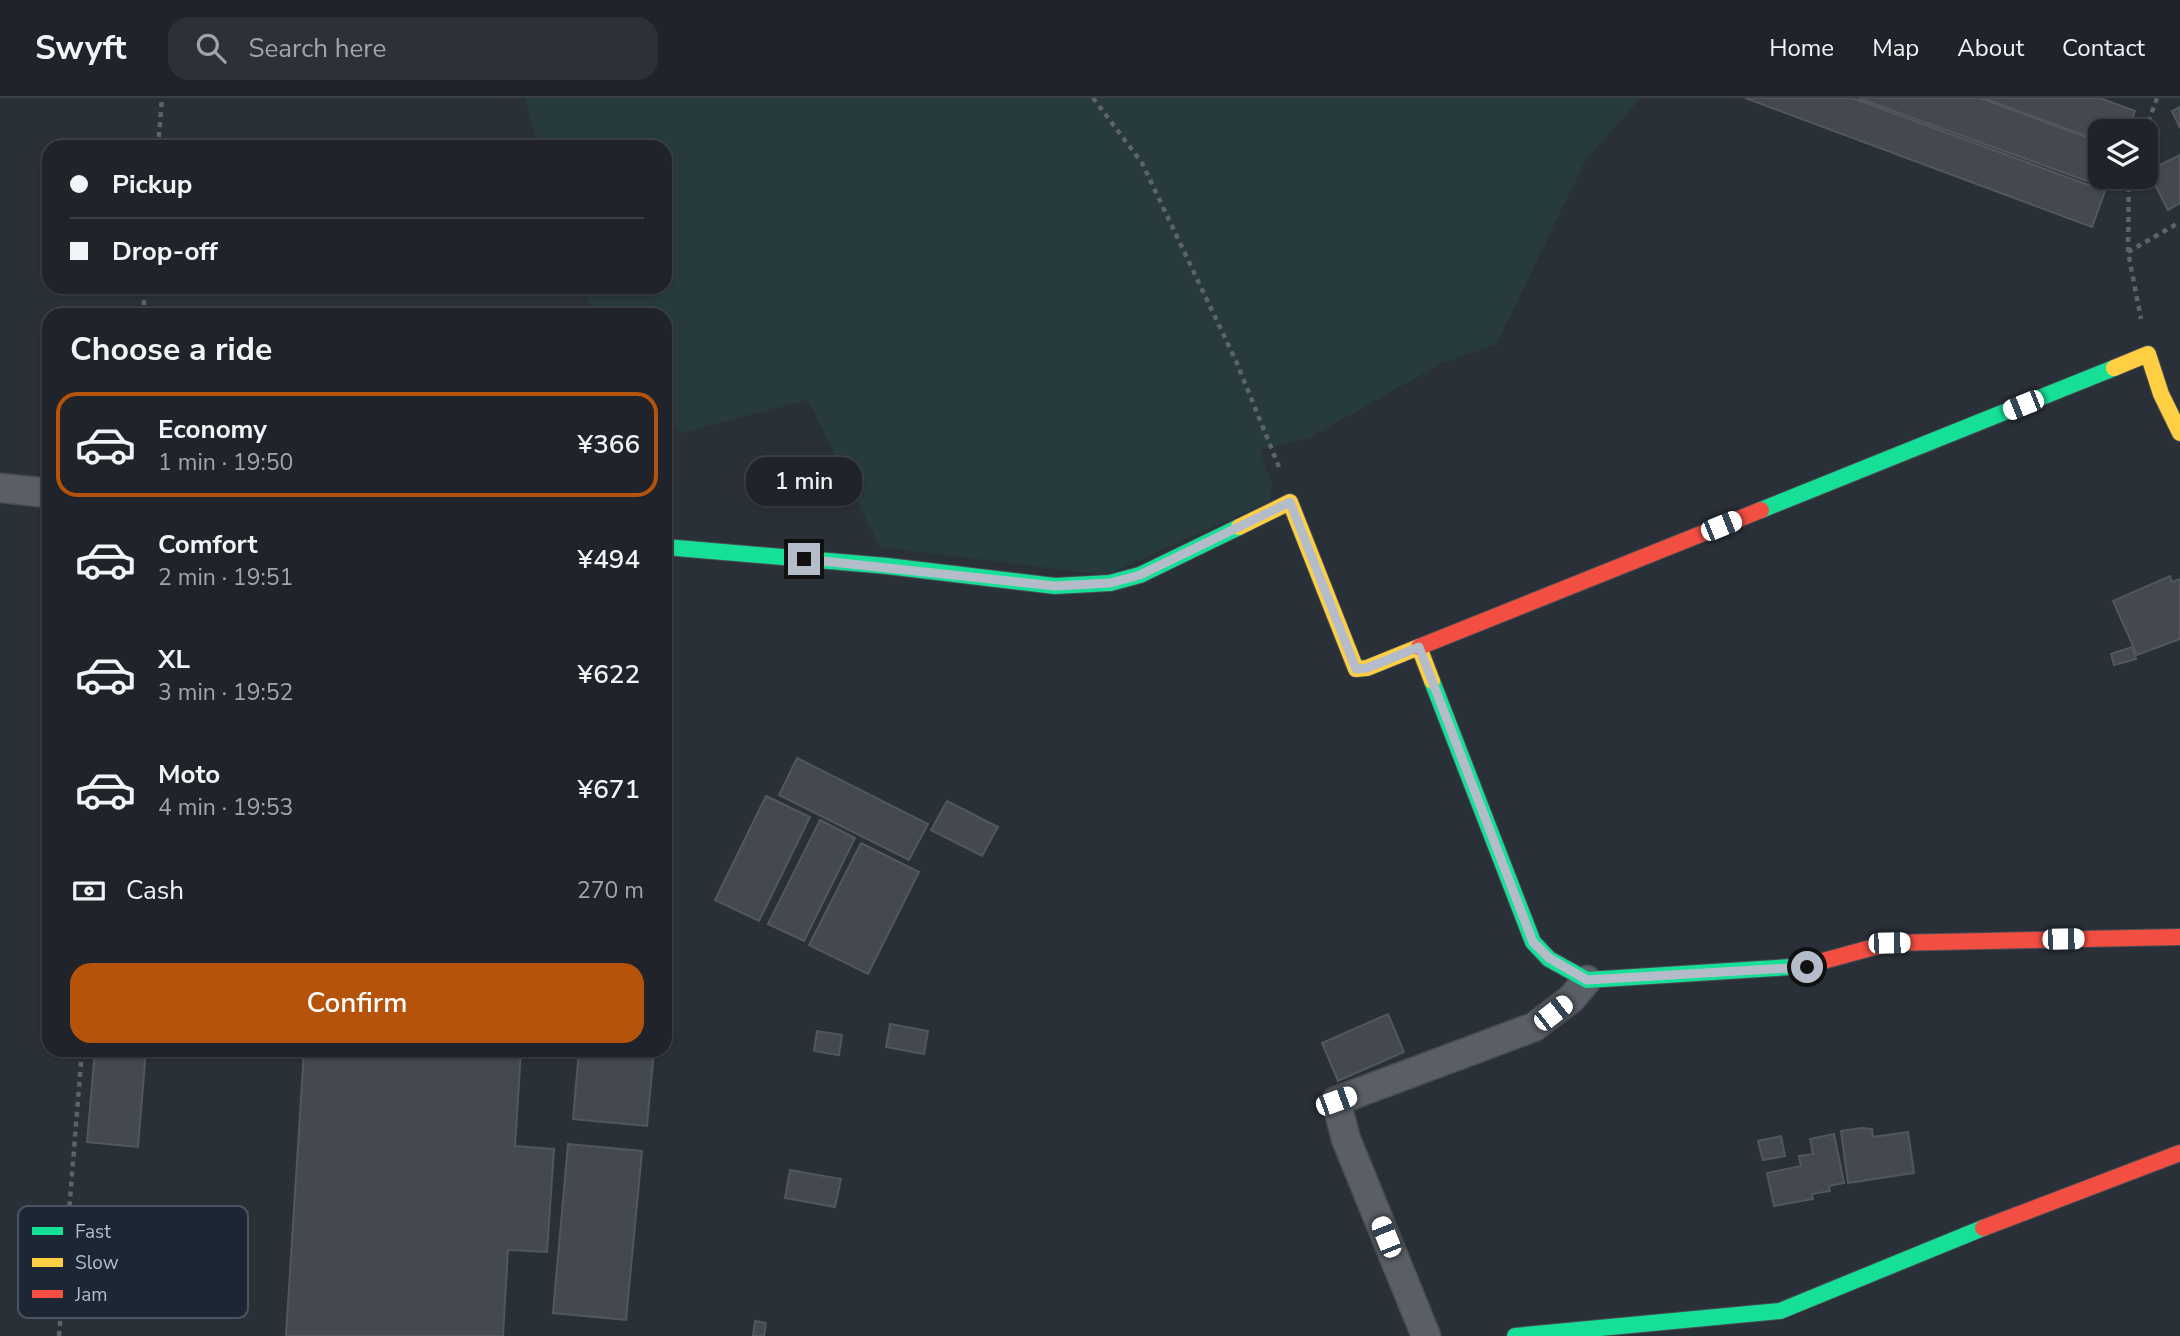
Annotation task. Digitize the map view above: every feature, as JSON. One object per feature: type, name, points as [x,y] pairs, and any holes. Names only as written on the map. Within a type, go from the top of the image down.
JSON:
[{"type":"street","points":[[672,548],[887,566],[1055,586],[1110,583],[1140,575],[1290,502],[1356,669],[1367,668],[2148,354],[2161,394],[2180,433]]},
{"type":"street","points":[[0,488],[42,492]]},
{"type":"street","points":[[1419,647],[1533,942],[1549,958],[1587,980],[1807,967],[1889,943],[2180,937]]},
{"type":"street","points":[[1426,1336],[1346,1139],[1336,1101],[1534,1027],[1571,999],[1587,980]]},
{"type":"street","points":[[1515,1336],[1780,1311],[1904,1259],[2180,1153]]},
{"type":"path","points":[[159,140],[162,98]]},
{"type":"path","points":[[1093,98],[1142,163],[1236,361],[1273,449],[1290,502]]},
{"type":"path","points":[[2149,119],[2157,98]]},
{"type":"path","points":[[2129,189],[2128,252],[2148,354]]},
{"type":"path","points":[[2128,252],[2180,222]]},
{"type":"path","points":[[69,1206],[81,1057]]},
{"type":"path","points":[[59,1336],[60,1318]]},
{"type":"green space","points":[[524,98],[1641,98],[1586,159],[1496,345],[1442,363],[1311,437],[1260,450],[1272,484],[1270,501],[1106,575],[880,547],[808,400],[680,433],[672,427],[672,308],[591,308],[586,294],[672,294],[672,140],[538,140]]},
{"type":"building","points":[[1745,98],[1852,98],[2088,185],[2088,189],[2105,191],[2092,227]]},
{"type":"building","points":[[1858,98],[1980,98],[2088,138],[2088,181]]},
{"type":"building","points":[[1983,98],[2100,98],[2135,111],[2132,119],[2088,119],[2088,137]]},
{"type":"building","points":[[2180,107],[2180,128],[2172,111]]},
{"type":"building","points":[[2180,155],[2180,203],[2168,210],[2157,189],[2158,166]]},
{"type":"building","points":[[2170,576],[2172,582],[2180,579],[2180,639],[2137,655],[2113,601]]},
{"type":"building","points":[[2132,647],[2136,659],[2114,665],[2111,654]]},
{"type":"building","points":[[797,758],[928,824],[909,860],[779,795]]},
{"type":"building","points":[[766,796],[810,817],[759,921],[715,900]]},
{"type":"building","points":[[947,801],[998,827],[982,856],[931,830]]},
{"type":"building","points":[[820,820],[855,838],[804,941],[768,924]]},
{"type":"building","points":[[861,843],[919,872],[868,974],[809,945]]},
{"type":"building","points":[[1388,1014],[1404,1052],[1338,1081],[1322,1043]]},
{"type":"building","points":[[890,1024],[928,1031],[924,1054],[886,1047]]},
{"type":"building","points":[[817,1031],[842,1035],[839,1055],[814,1051]]},
{"type":"building","points":[[94,1057],[145,1057],[138,1147],[87,1142]]},
{"type":"building","points":[[304,1057],[521,1057],[515,1146],[554,1149],[547,1252],[508,1250],[503,1336],[286,1336]]},
{"type":"building","points":[[578,1057],[653,1057],[647,1126],[573,1119]]},
{"type":"building","points":[[1872,1129],[1873,1137],[1908,1132],[1914,1173],[1848,1183],[1841,1131]]},
{"type":"building","points":[[1834,1134],[1844,1183],[1829,1186],[1830,1191],[1812,1194],[1813,1199],[1774,1206],[1767,1173],[1801,1166],[1799,1156],[1813,1154],[1810,1139]]},
{"type":"building","points":[[1781,1136],[1785,1156],[1763,1160],[1758,1141]]},
{"type":"building","points":[[568,1144],[642,1151],[626,1320],[553,1313]]},
{"type":"building","points":[[790,1170],[841,1179],[835,1207],[785,1198]]},
{"type":"building","points":[[755,1321],[766,1323],[764,1336],[753,1336]]},
{"type":"traffic: fast","points":[[1761,510],[2114,368]]},
{"type":"traffic: fast","points":[[672,548],[887,566],[1055,586],[1110,583],[1140,575],[1239,527]]},
{"type":"traffic: fast","points":[[1432,681],[1533,942],[1549,959],[1587,980],[1807,966],[1823,961]]},
{"type":"traffic: fast","points":[[1515,1336],[1780,1311],[1983,1228]]},
{"type":"traffic: slow","points":[[2114,368],[2148,354],[2161,394],[2180,433]]},
{"type":"traffic: slow","points":[[1239,527],[1290,502],[1356,669],[1367,668],[1419,647],[1432,681]]},
{"type":"traffic: jam","points":[[1419,647],[1761,510]]},
{"type":"traffic: jam","points":[[1823,961],[1889,943],[2180,937]]},
{"type":"traffic: jam","points":[[1983,1228],[2180,1153]]},
{"type":"route","points":[[804,559],[1055,586],[1110,583],[1140,575],[1290,502],[1356,669],[1367,668],[1419,647],[1533,942],[1549,958],[1565,970],[1587,980],[1807,967]]}]
